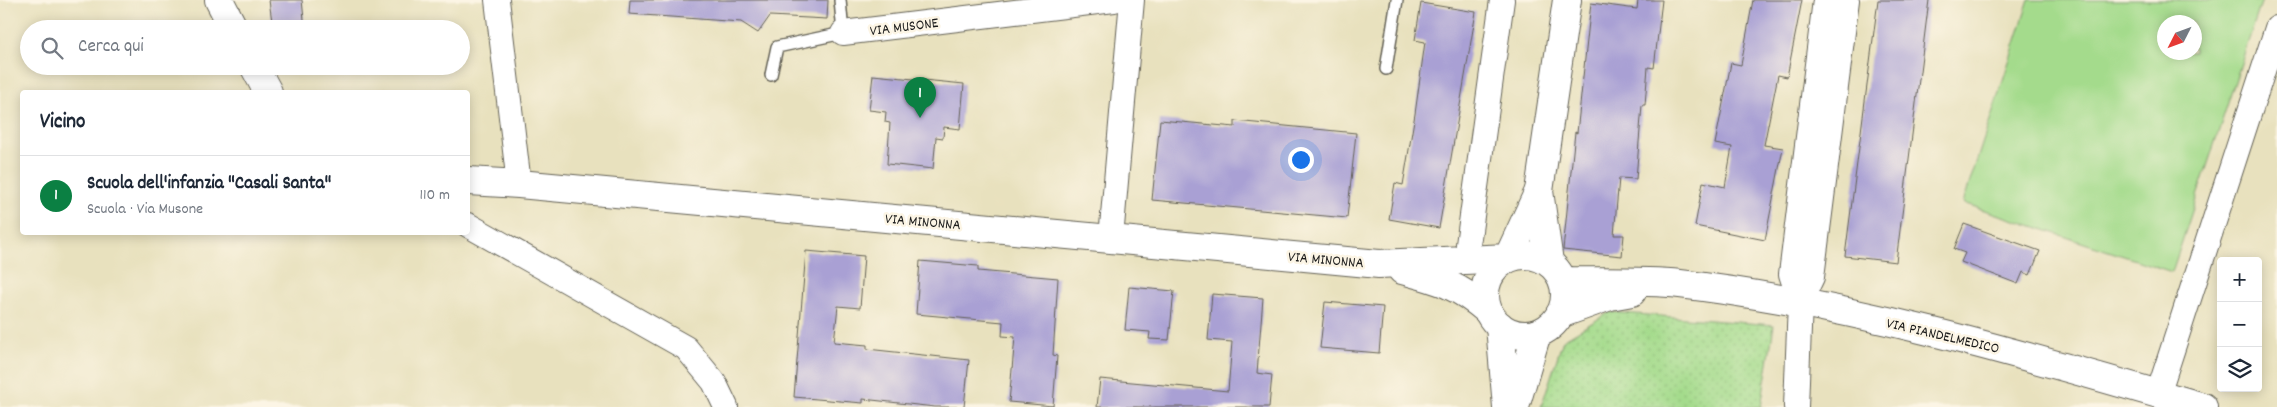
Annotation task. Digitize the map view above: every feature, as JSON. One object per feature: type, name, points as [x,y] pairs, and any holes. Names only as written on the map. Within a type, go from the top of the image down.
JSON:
[{"type":"main road","points":[[219,0],[229,20]]},
{"type":"main road","points":[[1507,407],[1494,319],[1485,296],[1487,280],[1492,271],[1508,258],[1539,191],[1567,0]]},
{"type":"main road","name":"VIA MINONNA","points":[[470,181],[519,184],[1379,264],[1508,258],[1529,255],[1539,257],[1556,272]]},
{"type":"main road","points":[[1515,407],[1537,333],[1554,323],[1560,314],[1565,292],[1556,272],[1539,191]]},
{"type":"main road","name":"VIA MINONNA","points":[[1379,264],[1445,281],[1473,298],[1494,319],[1511,332],[1524,335],[1537,333]]},
{"type":"main road","name":"VIA PIANDELMEDICO","points":[[1556,272],[1678,284],[1800,302],[2011,351],[2203,407]]},
{"type":"main road","name":"VIA PIANDELMEDICO","points":[[1560,314],[1610,296],[1678,284]]},
{"type":"street","points":[[497,0],[519,184]]},
{"type":"street","name":"VIA MUSONE","points":[[843,33],[1019,6],[1114,0]]},
{"type":"street","points":[[1111,238],[1132,0]]},
{"type":"street","points":[[1466,259],[1502,0]]},
{"type":"street","points":[[1796,407],[1800,302],[1791,274],[1825,0]]},
{"type":"street","points":[[1800,302],[1812,277],[1847,0]]},
{"type":"street","points":[[2158,394],[2277,28]]},
{"type":"street","points":[[470,225],[686,348],[714,382],[726,407]]},
{"type":"lane","points":[[771,74],[777,48],[843,33],[840,0]]},
{"type":"lane","points":[[1386,69],[1397,0]]},
{"type":"green space","points":[[2029,0],[2262,0],[2172,272],[1963,203]]},
{"type":"green space","points":[[1610,312],[1774,325],[1761,407],[1541,407],[1563,340]]},
{"type":"building","points":[[269,0],[302,0],[304,20],[272,20]]},
{"type":"building","points":[[630,0],[828,0],[827,19],[770,16],[758,33],[741,22],[629,14]]},
{"type":"building","points":[[1638,0],[1662,0],[1654,68],[1648,67],[1645,105],[1642,105],[1636,179],[1619,178],[1614,235],[1624,235],[1622,256],[1563,250],[1591,3],[1637,9]]},
{"type":"building","points":[[1753,0],[1802,0],[1787,77],[1778,75],[1764,145],[1783,148],[1765,240],[1695,226],[1703,182],[1725,187],[1732,147],[1715,144],[1731,63],[1741,65]]},
{"type":"building","points":[[1878,0],[1929,0],[1896,262],[1845,256]]},
{"type":"building","points":[[1421,3],[1476,12],[1439,228],[1389,219],[1395,183],[1403,185],[1415,114],[1425,42],[1415,40]]},
{"type":"building","points":[[873,75],[964,84],[960,129],[944,127],[943,138],[936,137],[933,169],[887,164],[890,123],[885,122],[886,112],[869,110]]},
{"type":"building","points":[[1160,120],[1235,127],[1235,121],[1356,133],[1347,218],[1152,200]]},
{"type":"building","points":[[1964,224],[2040,251],[2030,275],[2023,272],[2018,284],[1961,262],[1965,253],[1954,249]]},
{"type":"building","points":[[806,251],[864,256],[860,308],[838,306],[834,342],[867,345],[867,349],[969,360],[964,407],[935,407],[863,399],[863,403],[794,397]]},
{"type":"building","points":[[920,261],[978,266],[978,271],[1058,278],[1053,355],[1057,356],[1053,406],[1009,402],[1015,337],[1002,336],[1003,322],[916,314]]},
{"type":"building","points":[[1129,287],[1174,291],[1169,340],[1149,339],[1150,332],[1125,330]]},
{"type":"building","points":[[1212,294],[1263,298],[1257,373],[1272,375],[1269,407],[1097,407],[1100,379],[1228,391],[1232,342],[1208,340]]},
{"type":"building","points":[[1325,302],[1383,307],[1379,353],[1320,348]]},
{"type":"place","name":"Scuola dell'infanzia \"Casali Santa\"","points":[[920,118]]}]
